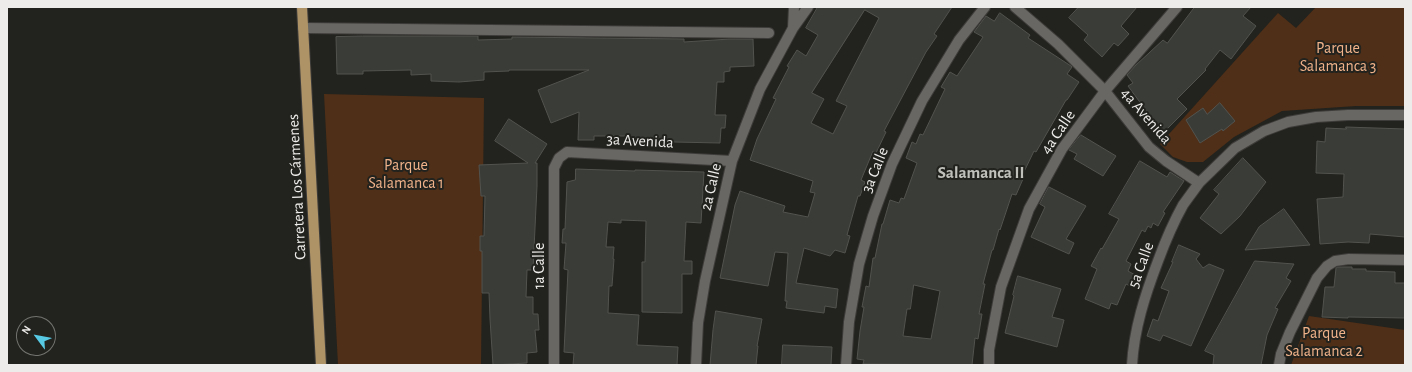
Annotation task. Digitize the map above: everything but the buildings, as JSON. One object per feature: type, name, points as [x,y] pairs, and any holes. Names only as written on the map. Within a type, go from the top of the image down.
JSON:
[{"type":"main road","name":"Carretera Los Cármenes","points":[[302,7],[321,365]]},
{"type":"street","name":"2a Calle","points":[[793,28],[794,7]]},
{"type":"street","name":"2a Calle","points":[[696,365],[698,323],[705,281],[732,161],[760,89],[793,28],[808,7]]},
{"type":"street","name":"3a Calle","points":[[846,365],[849,322],[858,264],[873,216],[892,164],[926,94],[958,40],[985,7]]},
{"type":"street","name":"4a Avenida","points":[[1015,7],[1058,44],[1105,91],[1150,147],[1166,161],[1199,183]]},
{"type":"street","name":"4a Calle","points":[[988,365],[989,350],[1001,287],[1029,209],[1062,149],[1105,91],[1178,7]]},
{"type":"street","points":[[304,28],[769,33]]},
{"type":"street","points":[[1199,183],[1234,148],[1264,131],[1288,122],[1316,117],[1348,115],[1405,115]]},
{"type":"street","name":"3a Avenida","points":[[554,168],[559,158],[567,152],[732,161]]},
{"type":"street","name":"1a Calle","points":[[554,168],[554,365]]},
{"type":"street","name":"5a Calle","points":[[1132,365],[1136,332],[1149,285],[1180,211],[1199,183]]},
{"type":"street","points":[[1279,365],[1281,354],[1290,332],[1317,278],[1327,266],[1335,261],[1349,259],[1405,260]]},
{"type":"green space","name":"Parque Salamanca 3","points":[[1316,7],[1405,7],[1405,106],[1356,106],[1282,111],[1234,137],[1203,162],[1187,162],[1173,157],[1160,144],[1278,13],[1296,28]]},
{"type":"green space","name":"Parque Salamanca 1","points":[[324,94],[484,98],[481,365],[338,365]]},
{"type":"green space","name":"Parque Salamanca 2","points":[[1309,316],[1405,330],[1405,365],[1291,365]]},
{"type":"district","name":"Salamanca II","points":[[981,173]]}]
